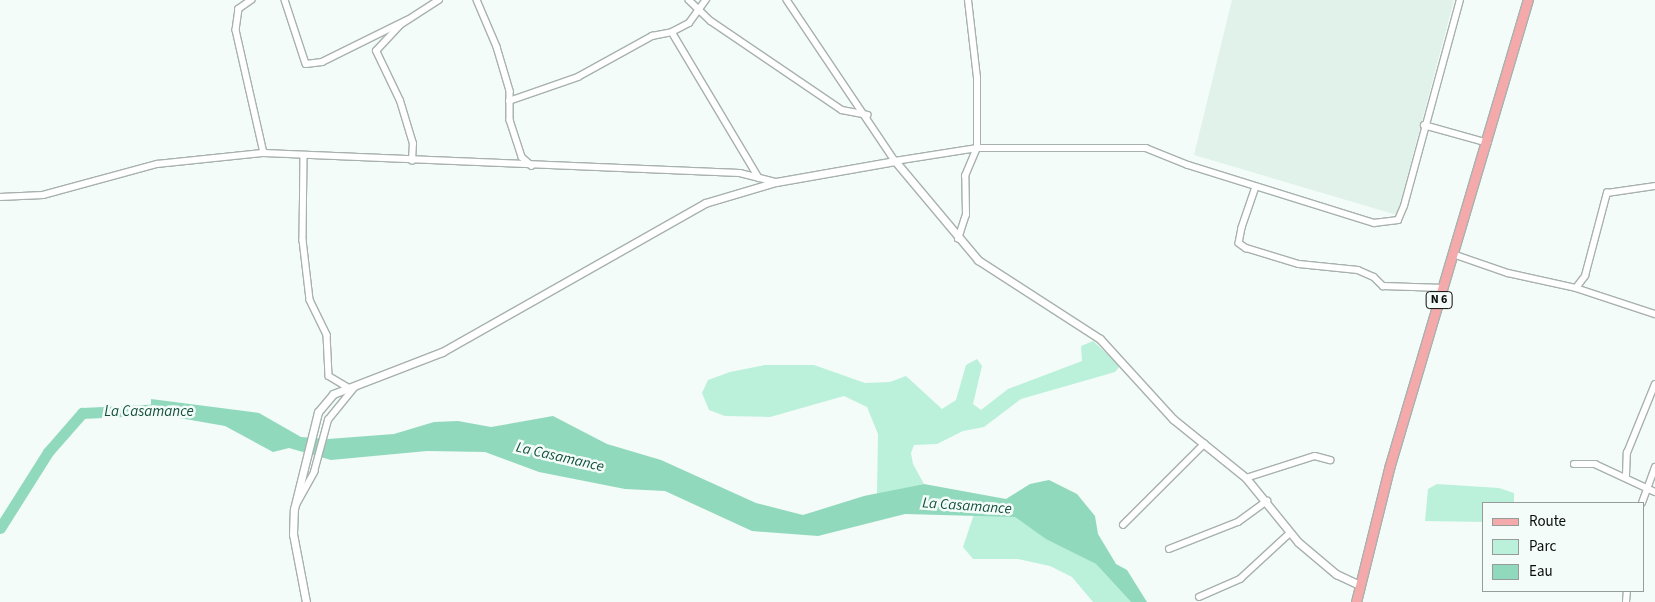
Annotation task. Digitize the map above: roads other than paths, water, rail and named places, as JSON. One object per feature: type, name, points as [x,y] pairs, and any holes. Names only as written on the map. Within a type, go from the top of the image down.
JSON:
[{"type":"main road","name":"N 6","points":[[1356,602],[1442,288],[1488,143],[1528,0]]},
{"type":"street","points":[[252,0],[239,9],[236,30],[264,153]]},
{"type":"street","points":[[285,0],[306,64],[322,62],[398,21],[409,19]]},
{"type":"street","points":[[412,161],[413,144],[400,101],[376,51],[409,19],[439,0]]},
{"type":"street","points":[[477,0],[497,47],[510,91],[510,120],[522,157],[532,166]]},
{"type":"street","points":[[689,0],[699,10],[842,110],[868,115]]},
{"type":"street","points":[[509,101],[578,77],[652,36],[672,32],[689,22],[706,0]]},
{"type":"street","points":[[787,0],[868,115],[895,161],[958,239],[986,268],[1052,306],[1100,339],[1174,419],[1246,478],[1267,501],[1290,533],[1336,574],[1360,585]]},
{"type":"street","points":[[958,239],[966,215],[964,176],[977,148],[977,78],[968,0]]},
{"type":"street","points":[[306,602],[293,534],[294,509],[315,424],[333,394],[359,383],[395,373],[450,348],[705,203],[776,182],[895,161],[977,148],[1146,148],[1256,187],[1374,223],[1398,220],[1460,0]]},
{"type":"street","points":[[672,32],[759,178]]},
{"type":"street","points":[[1424,125],[1488,143]]},
{"type":"street","points":[[0,197],[44,195],[156,164],[264,153],[304,157],[740,173],[776,182]]},
{"type":"street","points":[[304,157],[303,240],[310,300],[327,335],[329,376],[351,388]]},
{"type":"street","points":[[1576,288],[1584,276],[1607,193],[1655,186]]},
{"type":"street","points":[[1256,187],[1239,243],[1246,248],[1299,264],[1358,270],[1374,277],[1382,286],[1442,288]]},
{"type":"street","points":[[1454,254],[1508,273],[1576,288],[1655,314]]},
{"type":"street","points":[[1626,476],[1627,452],[1655,384]]},
{"type":"street","points":[[294,509],[314,472],[322,435],[337,407],[351,388]]},
{"type":"street","points":[[1123,525],[1204,444]]},
{"type":"street","points":[[1246,478],[1315,456],[1330,460]]},
{"type":"street","points":[[1574,464],[1595,464],[1648,486],[1655,492]]},
{"type":"street","points":[[1642,502],[1655,467]]},
{"type":"street","points":[[1169,550],[1238,522],[1267,501]]},
{"type":"street","points":[[1199,597],[1240,579],[1290,533]]},
{"type":"water","points":[[151,399],[259,413],[301,437],[328,439],[394,434],[434,422],[458,421],[491,427],[553,416],[607,444],[661,460],[756,503],[803,515],[864,496],[924,484],[1006,499],[1030,484],[1049,480],[1077,494],[1095,516],[1098,534],[1116,564],[1127,570],[1147,602],[1131,602],[1096,564],[1046,539],[1015,517],[905,514],[818,536],[752,531],[665,491],[625,489],[539,472],[485,452],[427,451],[331,460],[289,448],[273,452],[225,426],[151,413]]},
{"type":"waterway","name":"La Casamance","points":[[0,528],[48,452],[82,413],[164,409]]}]
